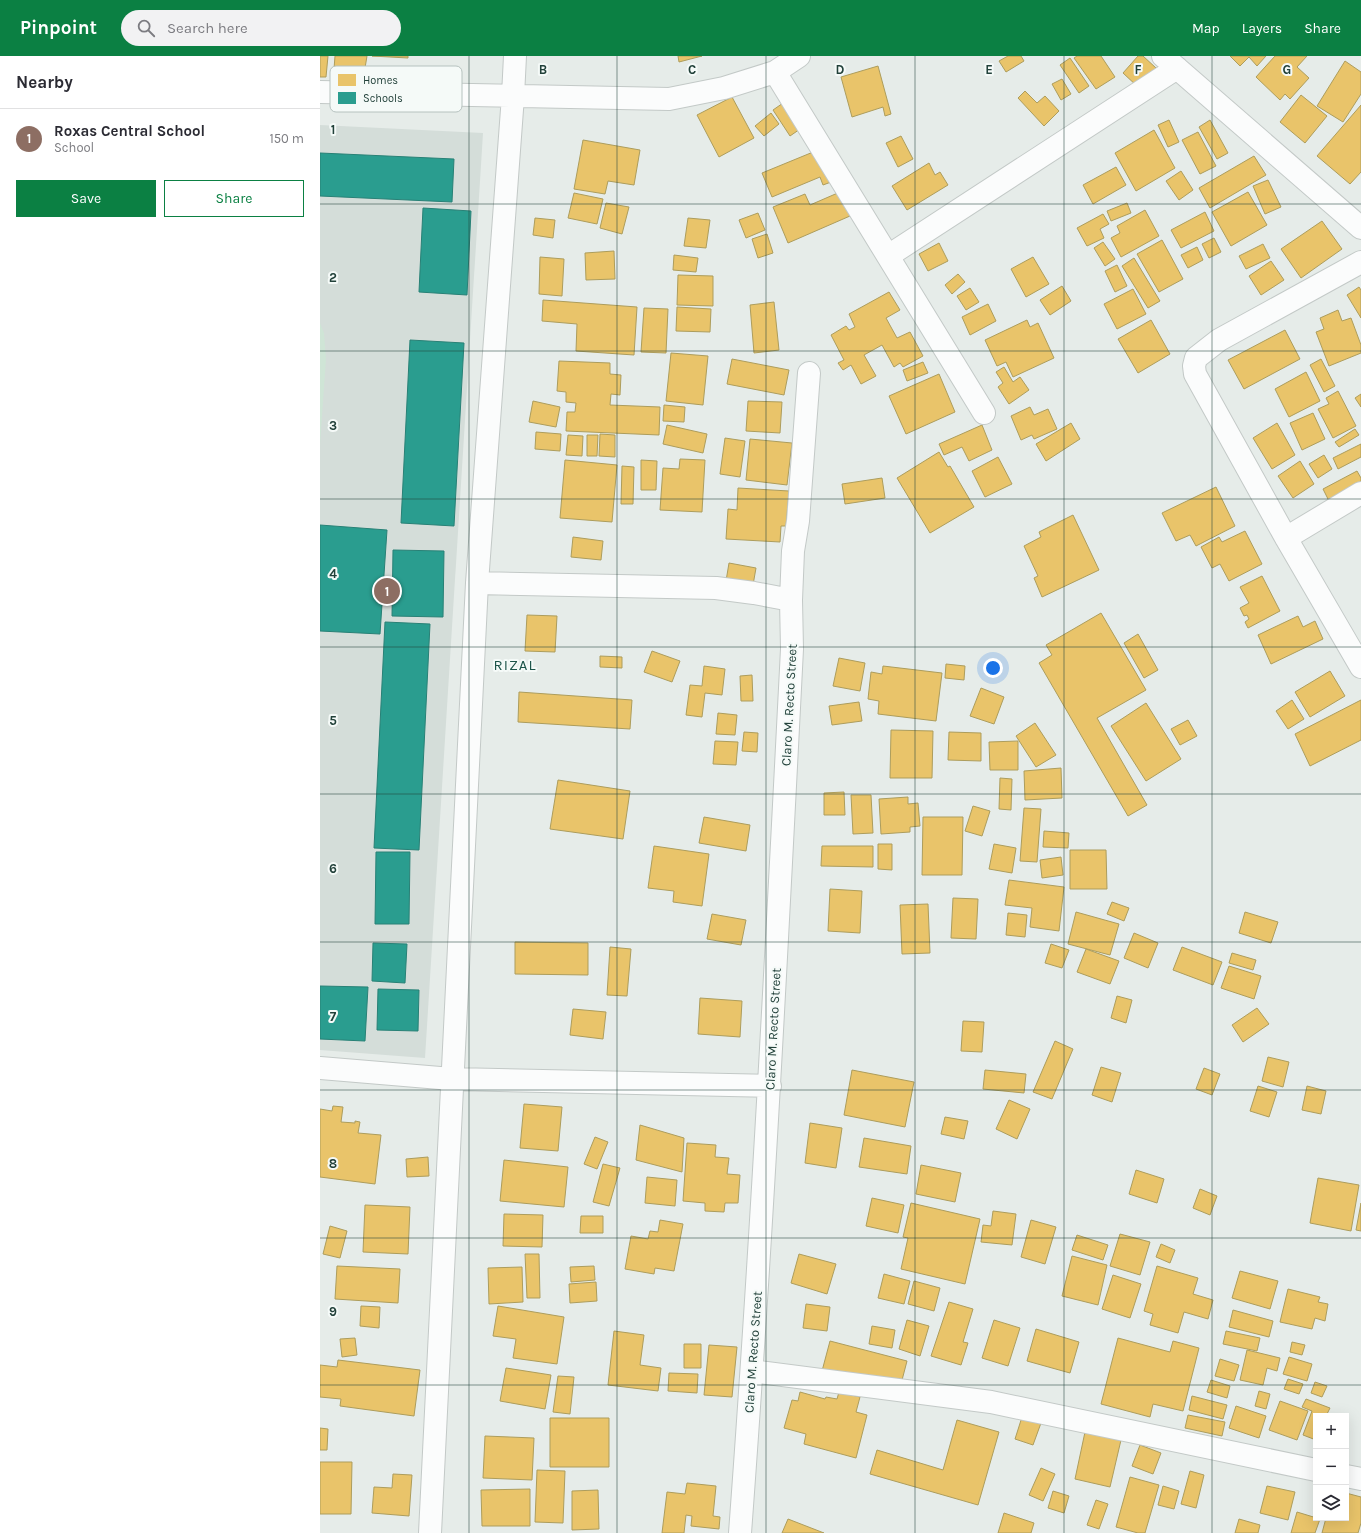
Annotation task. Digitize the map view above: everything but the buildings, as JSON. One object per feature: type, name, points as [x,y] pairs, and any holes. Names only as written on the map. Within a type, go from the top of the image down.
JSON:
[{"type":"street","points":[[430,1533],[477,583],[514,96],[515,56]]},
{"type":"street","points":[[462,95],[669,99],[724,88],[775,72],[798,56]]},
{"type":"street","points":[[888,256],[1170,62],[1361,228]]},
{"type":"street","points":[[775,72],[984,413]]},
{"type":"street","points":[[320,92],[330,92]]},
{"type":"street","points":[[1361,262],[1219,340],[1196,358],[1194,366],[1195,374],[1286,538],[1361,667]]},
{"type":"street","name":"Claro M. Recto Street","points":[[740,1533],[770,1086],[792,649],[790,600],[793,551],[798,520],[809,374]]},
{"type":"street","points":[[1286,538],[1361,493]]},
{"type":"street","points":[[477,583],[716,588],[754,592],[790,600]]},
{"type":"street","points":[[320,1068],[452,1079],[770,1086]]},
{"type":"street","points":[[752,1371],[991,1402],[1313,1469]]},
{"type":"street","points":[[1349,1477],[1361,1479]]},
{"type":"shaded area","points":[[320,125],[483,133],[425,1058],[320,1050]]},
{"type":"green space","points":[[320,323],[324,333],[326,359],[320,445]]},
{"type":"place","name":"Roxas Central School","points":[[387,591]]},
{"type":"district","name":"RIZAL","points":[[515,665]]}]
